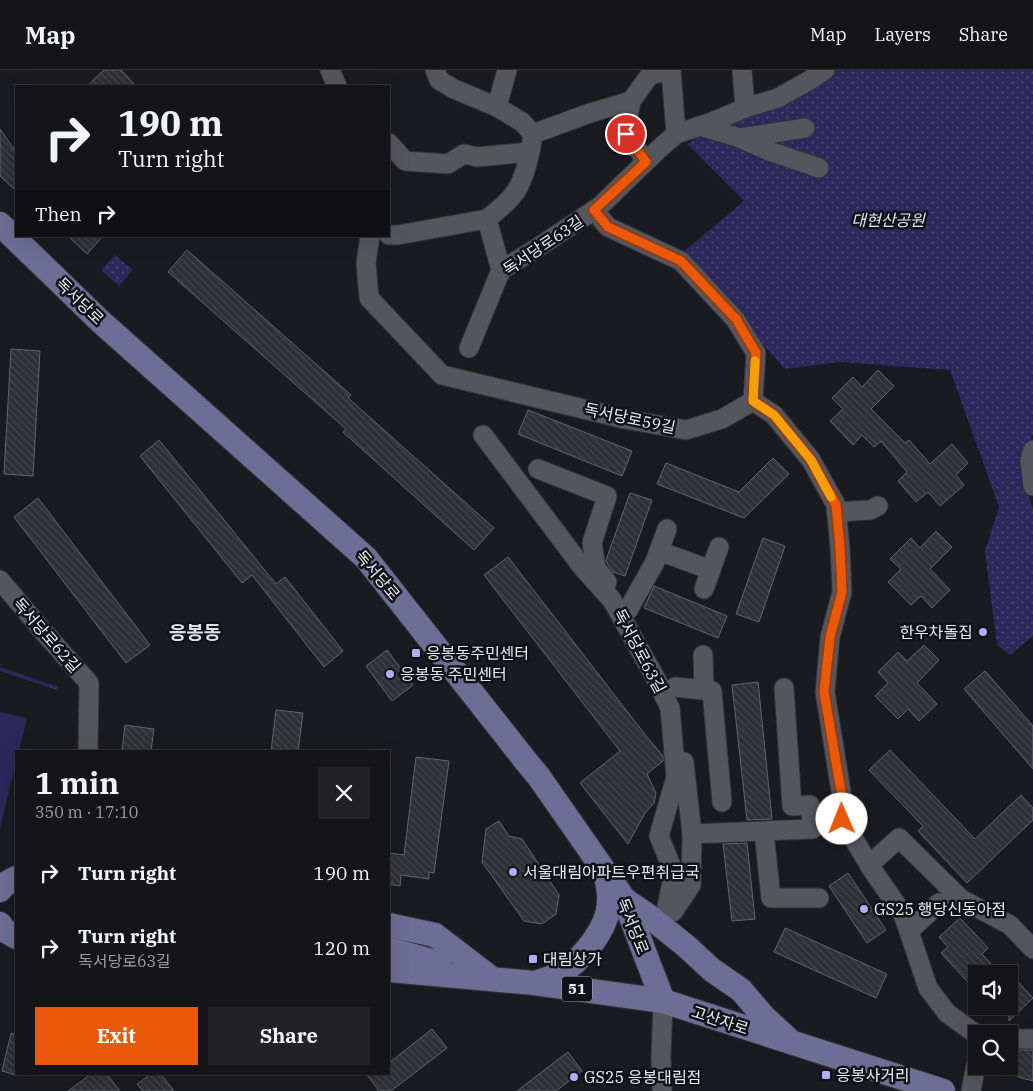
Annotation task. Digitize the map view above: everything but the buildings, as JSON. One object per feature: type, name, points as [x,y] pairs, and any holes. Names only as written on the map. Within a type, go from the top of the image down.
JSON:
[{"type":"main road","name":"독서당로","points":[[0,224],[100,321],[366,558],[539,777],[605,870],[624,900],[663,1002]]},
{"type":"main road","points":[[534,983],[556,976],[565,970],[591,945],[603,925],[609,902],[605,870]]},
{"type":"main road","points":[[0,890],[5,884],[15,879]]},
{"type":"main road","points":[[0,896],[15,898]]},
{"type":"main road","points":[[624,900],[650,917],[712,970],[741,990],[769,1023],[794,1044]]},
{"type":"main road","points":[[0,919],[15,922]]},
{"type":"main road","points":[[0,924],[4,930],[15,936]]},
{"type":"main road","points":[[390,925],[435,935],[491,978]]},
{"type":"main road","name":"고산자로","points":[[390,949],[491,978]]},
{"type":"main road","name":"고산자로","points":[[390,970],[534,983],[663,1002],[794,1044],[895,1084],[943,1091]]},
{"type":"main road","points":[[390,985],[428,990],[491,978]]},
{"type":"street","points":[[330,70],[337,85]]},
{"type":"street","points":[[390,235],[487,219],[517,190],[532,143],[522,122],[439,80],[435,70]]},
{"type":"street","points":[[497,108],[507,70]]},
{"type":"street","points":[[646,162],[626,134],[631,101],[650,75],[671,70],[676,134]]},
{"type":"street","points":[[742,70],[745,108]]},
{"type":"street","name":"독서당로63길","points":[[469,348],[501,270],[594,210],[676,134],[745,108],[778,98],[815,74]]},
{"type":"street","points":[[390,143],[404,160],[448,164],[464,154],[477,157],[532,143],[590,112],[631,101]]},
{"type":"street","points":[[698,126],[740,138],[769,151],[819,168]]},
{"type":"street","points":[[740,138],[805,128]]},
{"type":"street","points":[[594,210],[608,227],[681,261],[736,319],[756,353],[753,401],[774,415],[811,460],[836,505],[842,592],[830,637],[824,692],[841,791],[842,819],[869,865],[903,914],[928,988],[947,1013],[968,1028]]},
{"type":"street","points":[[487,219],[501,270]]},
{"type":"street","name":"독서당로59길","points":[[370,237],[366,262],[369,298],[442,375],[625,418],[686,430],[722,419],[753,401]]},
{"type":"street","name":"독서당로63길","points":[[483,435],[583,568],[612,600],[670,708],[676,777],[659,836],[674,873],[670,909],[692,885],[692,834]]},
{"type":"street","points":[[1033,450],[1030,460],[1033,486]]},
{"type":"street","points":[[538,469],[607,496],[592,543],[596,568],[628,610],[674,686],[692,834],[813,829],[810,805],[792,806],[784,688]]},
{"type":"street","points":[[836,512],[870,510],[878,506]]},
{"type":"street","points":[[628,610],[655,562],[667,529]]},
{"type":"street","points":[[704,589],[719,546]]},
{"type":"street","points":[[659,551],[711,570]]},
{"type":"street","name":"독서당로62길","points":[[0,580],[42,630],[90,682],[88,750]]},
{"type":"street","points":[[703,655],[704,690]]},
{"type":"street","points":[[674,686],[712,691],[722,802]]},
{"type":"street","points":[[764,832],[771,898],[819,898]]},
{"type":"street","points":[[869,865],[903,835],[961,899],[1010,925],[1033,949]]},
{"type":"street","points":[[909,932],[938,902]]},
{"type":"street","points":[[662,1091],[663,1002]]},
{"type":"street","points":[[1018,1039],[1033,1039]]},
{"type":"street","points":[[971,1091],[974,1075]]},
{"type":"green space","name":"대현산공원","points":[[836,70],[1033,70],[1033,434],[1022,461],[1024,485],[1033,508],[1033,636],[1010,655],[997,645],[985,551],[999,507],[950,370],[840,362],[785,369],[681,254],[744,201],[687,144],[728,121],[792,102]]},
{"type":"green space","points":[[115,255],[133,270],[119,286],[101,270]]},
{"type":"green space","points":[[0,667],[58,687],[57,690],[0,671]]},
{"type":"green space","points":[[0,712],[27,718],[19,750],[15,750],[15,765],[0,829]]},
{"type":"slow traffic","points":[[755,361],[753,401],[774,415],[811,460],[831,497]]},
{"type":"place","name":"한우차돌집","points":[[983,632]]},
{"type":"place","name":"응봉동주민센터","points":[[416,653]]},
{"type":"place","name":"응봉동 주민센터","points":[[390,674]]},
{"type":"place","name":"서울대림아파트우편취급국","points":[[513,872]]},
{"type":"place","name":"GS25 행당신동아점","points":[[864,909]]},
{"type":"place","name":"대림상가","points":[[533,959]]},
{"type":"place","name":"응봉사거리","points":[[826,1075]]},
{"type":"place","name":"GS25 응봉대림점","points":[[574,1077]]},
{"type":"district","name":"응봉동","points":[[195,632]]},
{"type":"route","points":[[626,134],[646,162],[594,210],[608,227],[681,261],[736,319],[756,353],[753,401],[774,415],[811,460],[836,505],[842,592],[830,637],[824,692],[841,791],[842,819]]}]
